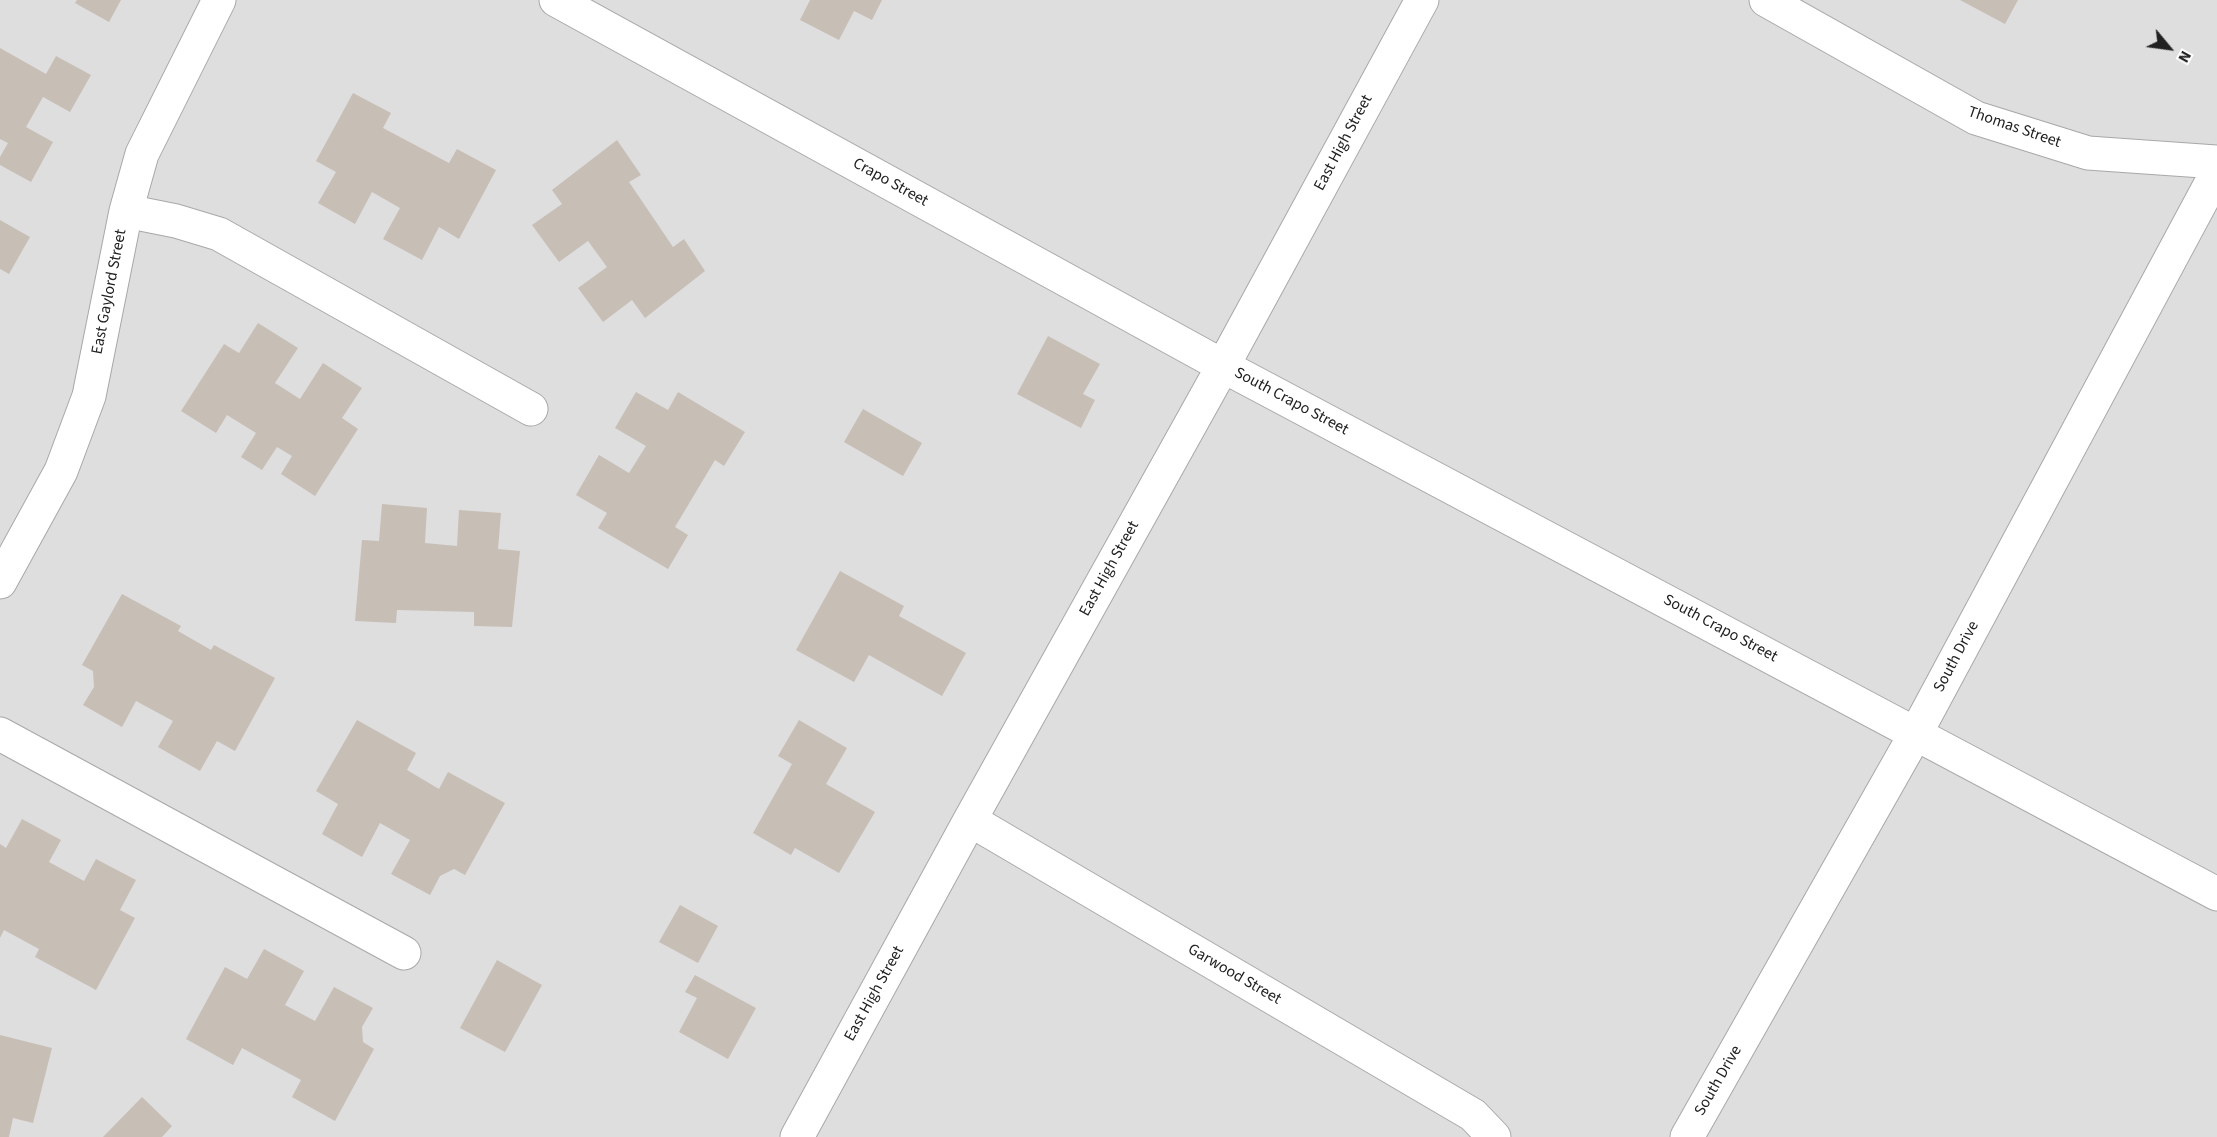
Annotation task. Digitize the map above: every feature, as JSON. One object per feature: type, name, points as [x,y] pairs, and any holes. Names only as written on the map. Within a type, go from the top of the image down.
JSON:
[{"type":"street","name":"East Gaylord Street","points":[[0,582],[61,471],[89,396],[126,211],[142,153],[219,0]]},
{"type":"street","name":"Crapo Street","points":[[556,0],[1223,366]]},
{"type":"street","name":"East High Street","points":[[797,1137],[970,820],[1223,366],[1422,0]]},
{"type":"street","name":"Thomas Street","points":[[1767,0],[1976,118],[2088,153],[2217,162]]},
{"type":"street","name":"South Drive","points":[[1687,1137],[1916,733],[2217,172]]},
{"type":"street","points":[[126,211],[176,221],[219,234],[531,409]]},
{"type":"street","name":"South Crapo Street","points":[[1223,366],[2217,894]]},
{"type":"street","points":[[0,734],[404,952]]},
{"type":"street","name":"Garwood Street","points":[[970,820],[1473,1116],[1494,1137]]},
{"type":"shaded area","points":[[0,0],[1418,0],[796,1137],[0,1137]]},
{"type":"shaded area","points":[[1419,0],[2217,0],[2217,1137],[797,1137]]},
{"type":"building","points":[[77,0],[121,0],[109,22],[75,3]]},
{"type":"building","points":[[810,0],[882,0],[872,20],[854,11],[839,40],[800,20]]},
{"type":"building","points":[[1960,0],[2018,0],[2005,24]]},
{"type":"building","points":[[0,48],[46,74],[56,56],[91,75],[70,112],[43,97],[26,127],[53,142],[31,182],[0,165],[0,157],[8,143],[0,139]]},
{"type":"building","points":[[353,93],[391,113],[383,128],[449,163],[457,149],[496,170],[459,239],[439,227],[422,260],[383,239],[400,208],[372,192],[355,224],[318,203],[336,172],[316,161]]},
{"type":"building","points":[[617,140],[641,175],[629,182],[673,247],[684,239],[705,271],[645,318],[632,300],[603,322],[578,288],[607,267],[588,241],[559,262],[532,225],[562,204],[552,190]]},
{"type":"building","points":[[0,220],[30,237],[9,274],[0,269]]},
{"type":"building","points":[[258,323],[298,348],[275,383],[300,399],[323,363],[362,388],[342,418],[358,429],[315,496],[281,474],[292,456],[277,447],[262,470],[241,457],[256,433],[227,415],[216,433],[181,411],[224,344],[239,353]]},
{"type":"building","points":[[1048,336],[1100,364],[1083,394],[1095,400],[1081,428],[1017,394]]},
{"type":"building","points":[[636,392],[668,410],[678,392],[745,432],[724,466],[715,460],[675,527],[688,535],[668,569],[598,528],[607,513],[576,495],[599,455],[629,473],[646,446],[615,428]]},
{"type":"building","points":[[863,409],[922,443],[903,476],[844,442]]},
{"type":"building","points":[[382,504],[427,508],[425,543],[457,546],[459,510],[501,513],[498,549],[520,551],[512,627],[474,626],[474,612],[397,610],[396,623],[355,621],[362,540],[379,541]]},
{"type":"building","points":[[840,571],[904,606],[899,616],[966,653],[942,696],[869,655],[854,682],[796,650]]},
{"type":"building","points":[[122,594],[181,626],[178,631],[211,650],[214,645],[275,678],[235,751],[217,741],[200,771],[158,747],[173,721],[136,701],[122,727],[83,705],[94,687],[93,671],[82,665]]},
{"type":"building","points":[[357,720],[416,753],[407,770],[439,789],[448,772],[505,803],[465,875],[454,869],[440,876],[430,895],[391,874],[410,840],[380,823],[362,857],[322,834],[338,804],[316,791]]},
{"type":"building","points":[[799,720],[847,748],[826,784],[875,812],[839,873],[795,848],[791,855],[753,833],[792,764],[778,756]]},
{"type":"building","points":[[22,819],[61,840],[49,862],[84,881],[96,859],[136,880],[120,910],[135,918],[96,990],[35,957],[39,949],[4,930],[0,938],[0,844],[6,848]]},
{"type":"building","points":[[680,905],[718,926],[698,963],[659,942]]},
{"type":"building","points":[[264,949],[304,971],[285,1005],[315,1021],[334,987],[373,1008],[362,1027],[363,1042],[374,1049],[335,1121],[292,1097],[301,1080],[242,1048],[233,1065],[186,1039],[225,967],[247,979]]},
{"type":"building","points":[[497,960],[542,985],[505,1052],[460,1028]]},
{"type":"building","points":[[695,975],[756,1008],[728,1059],[679,1032],[697,998],[685,992]]},
{"type":"building","points":[[0,1035],[52,1048],[33,1123],[13,1118],[9,1137],[0,1137]]},
{"type":"building","points":[[142,1097],[172,1126],[162,1137],[103,1137]]}]
